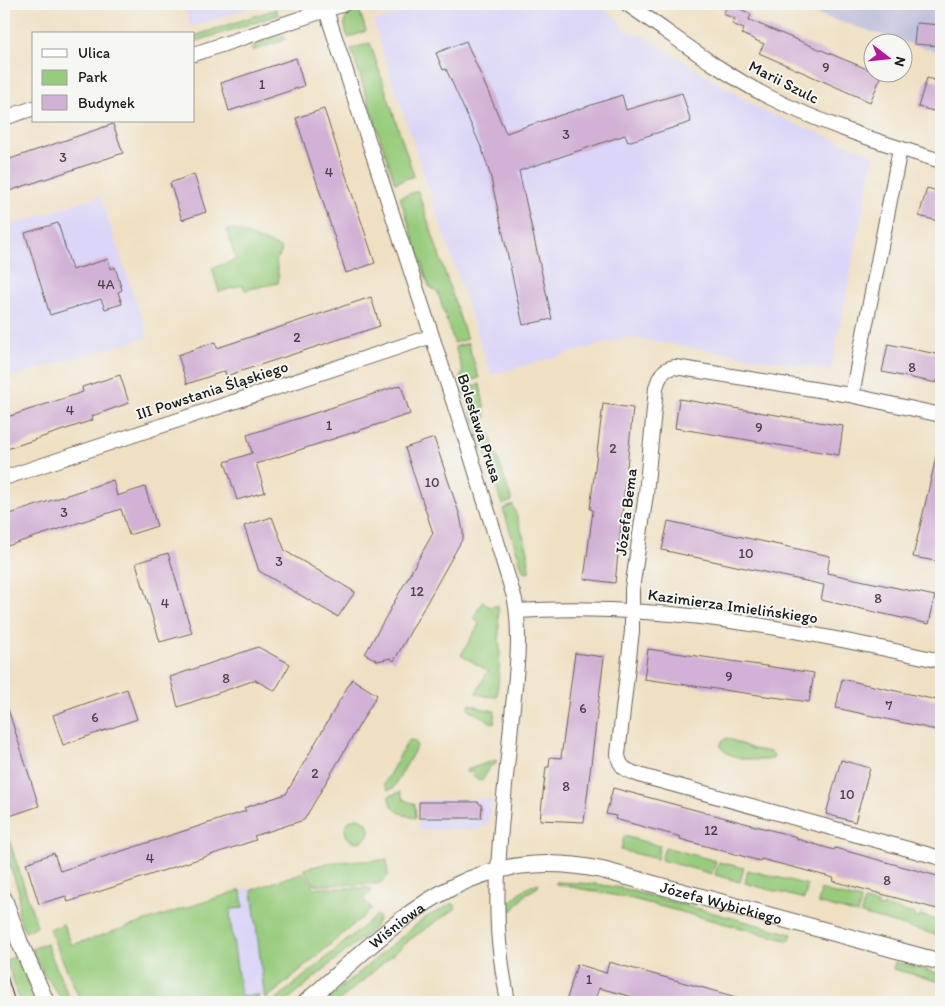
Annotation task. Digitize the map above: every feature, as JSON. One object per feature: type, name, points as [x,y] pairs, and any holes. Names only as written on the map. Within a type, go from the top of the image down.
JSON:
[{"type":"street","points":[[195,54],[344,4]]},
{"type":"street","name":"Marii Szulc","points":[[627,4],[720,68],[766,95],[812,116],[900,149],[941,161]]},
{"type":"street","name":"Bolesława Prusa","points":[[326,10],[500,547],[517,610],[516,676],[499,870],[499,941],[508,1002]]},
{"type":"street","points":[[4,118],[32,109]]},
{"type":"street","points":[[852,395],[900,149]]},
{"type":"street","name":"III Powstania Śląskiego","points":[[4,478],[432,336]]},
{"type":"street","name":"Józefa Bema","points":[[941,415],[852,395],[676,367],[669,367],[664,371],[659,378],[656,388],[646,494],[632,589],[633,611],[618,754],[618,761],[621,766],[642,776],[941,858]]},
{"type":"street","name":"Kazimierza Imielińskiego","points":[[517,610],[566,608],[633,611],[746,623],[832,638],[941,661]]},
{"type":"street","name":"Józefa Wybickiego","points":[[499,870],[541,863],[596,869],[941,962]]},
{"type":"street","name":"Wiśniowa","points":[[306,1002],[420,905],[465,880],[499,870]]},
{"type":"street","points":[[4,899],[18,938],[46,1002]]},
{"type":"shaded area","points":[[183,4],[261,4],[191,27]]},
{"type":"shaded area","points":[[428,4],[596,4],[619,20],[623,28],[634,35],[643,35],[761,110],[874,155],[831,370],[628,337],[491,375],[373,22]]},
{"type":"shaded area","points":[[784,4],[941,4],[941,53],[912,44],[912,32],[873,32]]},
{"type":"shaded area","points":[[100,196],[148,337],[4,379],[4,227]]},
{"type":"shaded area","points":[[493,799],[489,821],[477,830],[419,829],[419,800]]},
{"type":"shaded area","points":[[252,887],[264,995],[252,1002],[240,1002],[225,895]]},
{"type":"green space","points":[[276,9],[278,15],[195,42],[195,36]]},
{"type":"green space","points":[[359,9],[366,31],[348,38],[345,20],[349,14]]},
{"type":"green space","points":[[283,34],[285,38],[282,41],[252,51],[256,43]]},
{"type":"green space","points":[[370,43],[414,176],[395,183],[351,49]]},
{"type":"green space","points":[[418,191],[467,339],[454,343],[438,293],[429,286],[400,197]]},
{"type":"green space","points":[[233,229],[277,246],[282,250],[279,257],[276,258],[278,283],[245,290],[243,285],[219,292],[212,268],[236,260],[227,230]]},
{"type":"green space","points":[[468,343],[479,378],[460,384],[459,380],[463,372],[455,347]]},
{"type":"green space","points":[[480,384],[486,418],[485,421],[476,423],[466,395],[463,394],[462,390]]},
{"type":"green space","points":[[487,426],[512,501],[502,505],[477,428]]},
{"type":"green space","points":[[513,505],[528,551],[529,572],[523,571],[503,509]]},
{"type":"green space","points":[[483,601],[489,606],[498,605],[500,654],[497,697],[476,693],[488,671],[461,655],[479,624],[474,617]]},
{"type":"green space","points":[[470,704],[495,711],[494,724],[468,709]]},
{"type":"green space","points":[[727,738],[753,749],[771,752],[774,755],[773,759],[752,760],[729,754],[720,746],[722,741]]},
{"type":"green space","points":[[408,741],[415,741],[417,746],[393,789],[388,790],[384,784]]},
{"type":"green space","points":[[496,760],[496,764],[490,766],[482,781],[472,776],[474,771],[467,773],[466,770]]},
{"type":"green space","points":[[400,792],[404,800],[415,804],[416,818],[402,814],[394,809],[389,796]]},
{"type":"green space","points":[[357,818],[365,822],[369,830],[365,838],[357,842],[349,838],[345,830],[349,822]]},
{"type":"green space","points":[[4,824],[37,926],[25,932],[18,915],[19,892],[4,849]]},
{"type":"green space","points":[[624,836],[660,846],[657,859],[621,850]]},
{"type":"green space","points":[[665,847],[716,861],[712,874],[661,860]]},
{"type":"green space","points":[[387,860],[388,876],[379,884],[314,885],[304,869],[333,862]]},
{"type":"green space","points":[[719,862],[744,868],[740,882],[715,875]]},
{"type":"green space","points":[[748,870],[808,885],[804,899],[745,883]]},
{"type":"green space","points":[[303,872],[314,888],[370,888],[372,891],[363,899],[372,909],[265,1000],[252,890]]},
{"type":"green space","points":[[556,882],[596,884],[621,888],[792,934],[789,941],[633,899],[556,884]]},
{"type":"green space","points":[[539,883],[538,887],[526,894],[513,910],[507,911],[512,901],[520,893]]},
{"type":"green space","points":[[821,889],[837,895],[861,900],[858,914],[818,903]]},
{"type":"green space","points":[[241,890],[243,908],[231,909],[230,918],[241,997],[258,995],[259,1002],[81,1002],[49,929],[63,924],[72,945]]},
{"type":"green space","points":[[864,901],[878,904],[878,907],[883,908],[884,906],[915,914],[914,917],[919,918],[921,915],[941,921],[940,936],[861,914]]},
{"type":"green space","points":[[454,904],[456,908],[412,938],[338,1002],[324,1002],[423,919]]},
{"type":"green space","points":[[377,915],[379,918],[374,928],[285,1002],[273,1002]]},
{"type":"green space","points":[[46,943],[71,1002],[64,1002],[43,973],[32,949]]},
{"type":"green space","points":[[17,956],[37,1002],[20,1002],[6,960]]},
{"type":"green space","points":[[895,962],[941,974],[941,982],[893,969]]},
{"type":"building","points":[[728,4],[742,4],[740,9],[751,14],[749,20],[862,67],[862,82],[879,82],[870,102],[759,53],[764,44],[742,34],[744,29],[732,24],[735,19],[723,14]]},
{"type":"building","points":[[916,23],[941,25],[941,46],[914,44]]},
{"type":"building","points":[[466,41],[506,133],[622,95],[626,110],[682,93],[691,122],[628,142],[625,135],[519,171],[552,319],[523,325],[490,174],[482,149],[446,69],[443,70],[436,53]]},
{"type":"building","points":[[296,58],[304,86],[229,111],[221,83]]},
{"type":"building","points":[[927,78],[941,82],[941,113],[918,107]]},
{"type":"building","points":[[324,109],[375,263],[346,273],[296,118]]},
{"type":"building","points":[[113,124],[123,153],[9,191],[4,176],[4,161]]},
{"type":"building","points":[[194,174],[206,212],[182,220],[170,183]]},
{"type":"building","points":[[927,188],[941,192],[941,222],[919,216]]},
{"type":"building","points":[[58,223],[72,270],[108,259],[111,269],[115,267],[122,290],[118,292],[122,304],[105,309],[101,299],[50,315],[25,233]]},
{"type":"building","points":[[371,297],[380,326],[226,376],[225,371],[187,384],[178,355],[215,342],[217,348]]},
{"type":"building","points":[[888,344],[941,355],[941,381],[937,380],[937,383],[882,372]]},
{"type":"building","points":[[120,375],[129,403],[92,416],[93,420],[4,450],[4,418],[83,392],[82,387]]},
{"type":"building","points":[[401,385],[410,414],[256,464],[265,492],[237,500],[225,462],[252,453],[247,435]]},
{"type":"building","points":[[679,399],[843,426],[839,455],[675,428]]},
{"type":"building","points":[[603,404],[633,408],[615,583],[584,579],[593,510],[590,509]]},
{"type":"building","points":[[434,438],[460,516],[463,538],[394,661],[390,658],[378,661],[365,654],[433,533],[405,448]]},
{"type":"building","points":[[936,457],[941,458],[941,562],[913,557]]},
{"type":"building","points":[[113,480],[117,496],[145,487],[157,526],[129,535],[121,509],[4,547],[4,516]]},
{"type":"building","points":[[272,517],[285,551],[355,592],[338,617],[259,571],[244,526]]},
{"type":"building","points":[[668,521],[830,556],[827,573],[935,596],[929,624],[821,600],[824,585],[662,550]]},
{"type":"building","points":[[168,553],[192,633],[160,642],[136,563]]},
{"type":"building","points":[[258,647],[290,664],[275,691],[255,680],[178,707],[170,677]]},
{"type":"building","points":[[648,649],[814,673],[809,702],[644,679]]},
{"type":"building","points":[[575,653],[604,657],[584,822],[540,820],[546,767],[549,767],[550,757],[561,758]]},
{"type":"building","points":[[352,679],[377,695],[304,820],[254,836],[256,840],[68,902],[66,896],[39,904],[26,863],[54,853],[60,871],[246,811],[244,808],[286,794]]},
{"type":"building","points":[[842,679],[941,701],[941,731],[836,708]]},
{"type":"building","points":[[127,689],[137,719],[63,745],[53,715]]},
{"type":"building","points":[[4,706],[7,706],[39,806],[10,816],[4,796]]},
{"type":"building","points":[[841,760],[870,768],[855,822],[826,814]]},
{"type":"building","points":[[613,788],[797,837],[797,839],[834,850],[835,848],[941,877],[941,910],[833,881],[834,878],[761,859],[760,861],[615,819],[616,816],[606,814]]},
{"type":"building","points":[[419,802],[478,802],[482,806],[481,818],[419,818]]},
{"type":"building","points":[[609,962],[740,998],[740,1002],[652,1002],[599,988],[594,1002],[566,1002],[577,964],[606,973]]},
{"type":"tram line","points":[[4,966],[15,1002]]},
{"type":"tram line","points":[[4,994],[6,1002]]}]
